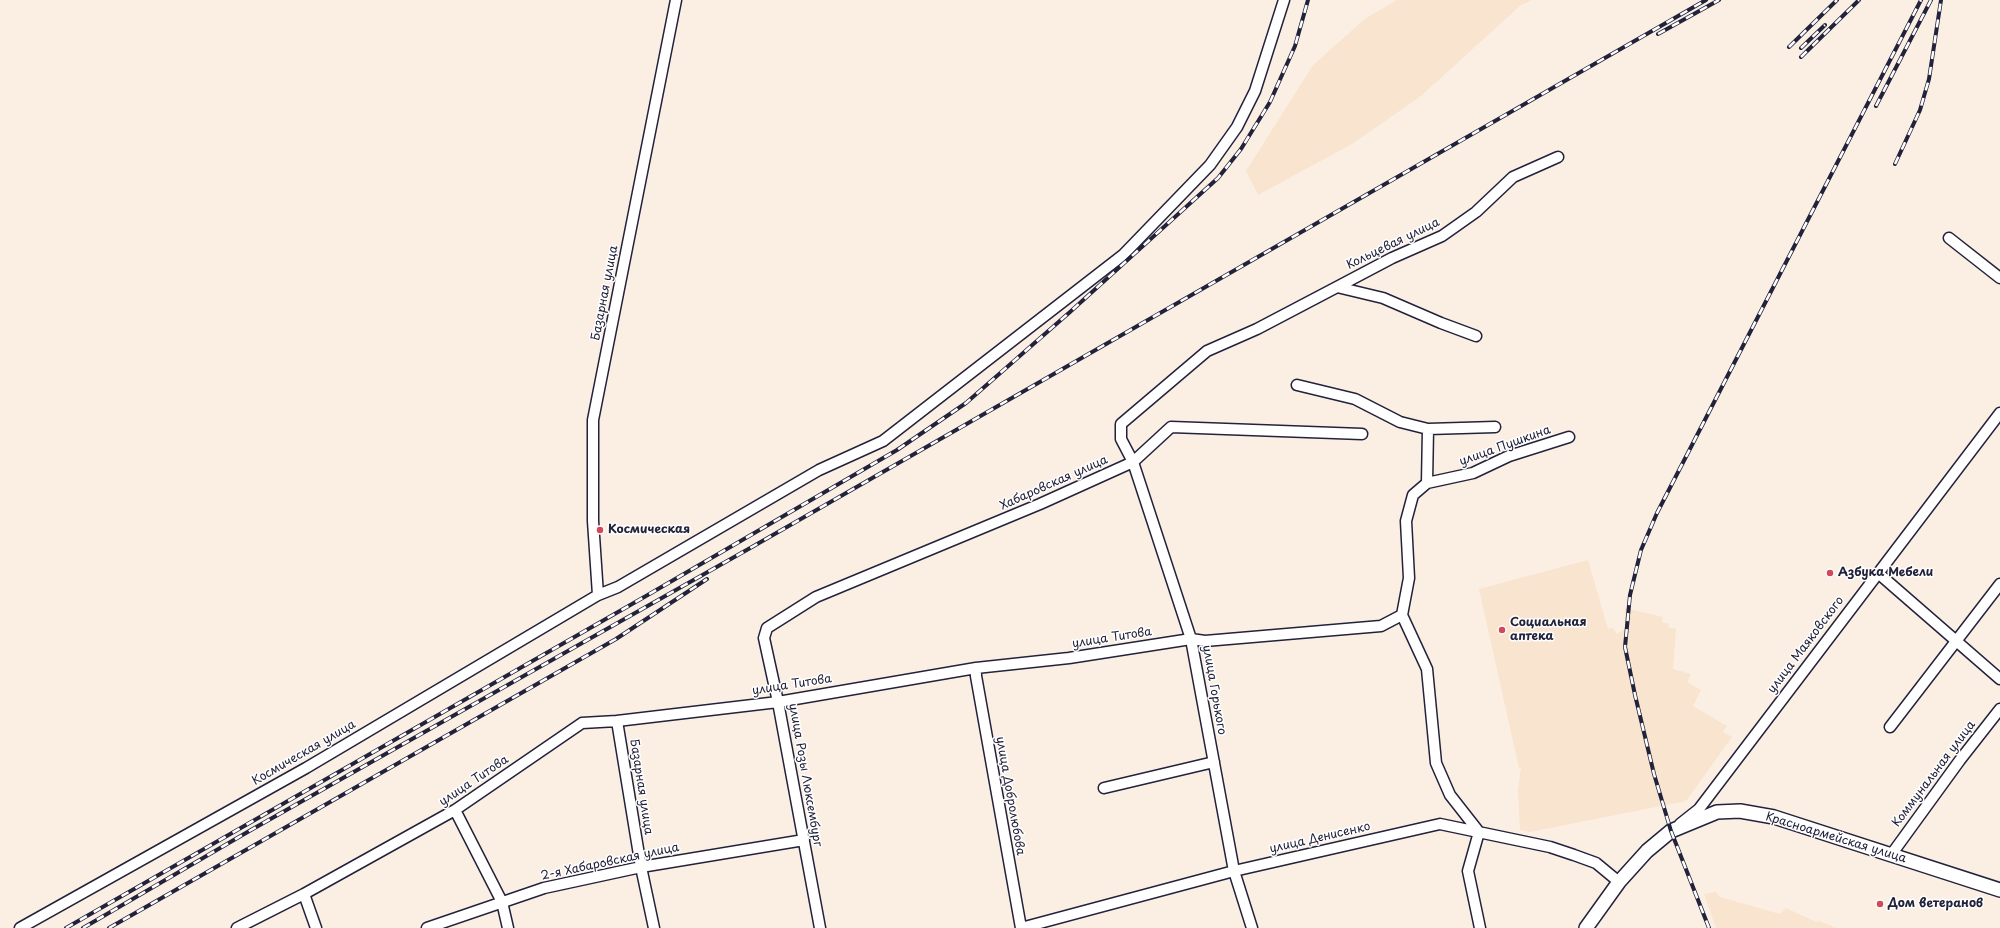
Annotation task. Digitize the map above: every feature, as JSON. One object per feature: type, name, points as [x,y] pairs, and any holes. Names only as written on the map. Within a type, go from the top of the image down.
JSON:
[{"type":"street","name":"Базарная улица","points":[[598,595],[593,521],[594,420],[676,0]]},
{"type":"street","name":"Космическая улица","points":[[20,928],[306,768],[598,595],[618,587],[819,470],[883,441],[1123,255],[1210,164],[1237,127],[1255,91],[1284,0]]},
{"type":"street","name":"Кольцевая улица","points":[[1186,370],[1207,351],[1276,320],[1337,286],[1392,258],[1442,236],[1476,212],[1513,177],[1558,158]]},
{"type":"street","points":[[1949,238],[2000,278]]},
{"type":"street","name":"Кольцевая улица","points":[[1337,286],[1382,298],[1441,324],[1476,336]]},
{"type":"street","name":"улица Горького","points":[[1186,370],[1121,424],[1121,439],[1132,462],[1191,639],[1234,871],[1252,928]]},
{"type":"street","points":[[1297,385],[1355,399],[1400,422],[1428,429],[1495,427]]},
{"type":"street","name":"улица Маяковского","points":[[1671,832],[1699,809],[2000,413]]},
{"type":"street","name":"Хабаровская улица","points":[[767,628],[816,598],[1040,504],[1132,462],[1171,427],[1362,434]]},
{"type":"street","points":[[1428,429],[1427,483],[1413,495],[1406,521],[1409,578],[1402,615],[1427,669],[1436,763],[1450,795],[1479,832],[1468,871],[1480,928]]},
{"type":"street","name":"улица Пушкина","points":[[1427,483],[1474,473],[1510,456],[1569,437]]},
{"type":"street","points":[[1878,573],[2000,679]]},
{"type":"street","points":[[1890,727],[2000,584]]},
{"type":"street","name":"улица Титова","points":[[238,928],[304,894],[455,810],[582,722],[617,721],[778,702],[976,668],[1069,658],[1191,639],[1205,641],[1381,626],[1402,615]]},
{"type":"street","name":"улица Розы Люксембург","points":[[767,628],[764,638],[778,702],[820,928]]},
{"type":"street","name":"улица Добролюбова","points":[[976,668],[976,676],[1021,928]]},
{"type":"street","name":"Коммунальная улица","points":[[1891,855],[1960,760],[2000,709]]},
{"type":"street","name":"Базарная улица","points":[[617,721],[641,867],[654,928]]},
{"type":"street","points":[[1104,788],[1214,762]]},
{"type":"street","points":[[455,810],[502,902],[508,928]]},
{"type":"street","name":"Красноармейская улица","points":[[1586,928],[1619,882],[1647,850],[1671,832],[1717,812],[1740,811],[1774,818],[2000,890]]},
{"type":"street","name":"улица Денисенко","points":[[1021,928],[1234,871],[1440,824],[1550,847],[1596,863],[1619,882]]},
{"type":"street","name":"2-я Хабаровская улица","points":[[427,928],[544,888],[641,867],[804,840]]},
{"type":"street","points":[[304,894],[316,928]]},
{"type":"shaded area","points":[[1397,0],[1532,0],[1521,5],[1421,96],[1352,144],[1258,195],[1246,171],[1313,65],[1366,18]]},
{"type":"shaded area","points":[[1588,560],[1608,629],[1613,628],[1617,634],[1625,629],[1625,608],[1663,617],[1662,622],[1669,624],[1668,627],[1676,629],[1673,669],[1691,674],[1687,682],[1701,690],[1693,706],[1727,726],[1723,732],[1732,737],[1686,801],[1530,832],[1520,830],[1518,790],[1521,768],[1519,768],[1479,589]]},
{"type":"shaded area","points":[[1716,892],[1720,897],[1780,914],[1786,908],[1816,922],[1819,921],[1837,928],[1716,928],[1704,894]]},
{"type":"railway","points":[[66,928],[646,596],[897,450],[966,403],[1070,312],[1218,178],[1241,149],[1270,102],[1295,46],[1308,0]]},
{"type":"railway","points":[[83,928],[251,830],[752,547],[1706,0]]},
{"type":"railway","points":[[1658,34],[1719,0]]},
{"type":"railway","points":[[1789,47],[1837,0]]},
{"type":"railway","points":[[1801,57],[1859,0]]},
{"type":"railway","points":[[1709,928],[1671,831],[1654,774],[1635,695],[1625,647],[1630,595],[1641,550],[1657,513],[1921,0]]},
{"type":"railway","points":[[1876,106],[1931,0]]},
{"type":"railway","points":[[1895,164],[1920,110],[1929,79],[1941,0]]},
{"type":"railway","points":[[1801,48],[1825,25]]},
{"type":"railway","points":[[109,928],[616,639],[707,579]]},
{"type":"place","name":"Космическая","points":[[600,530]]},
{"type":"place","name":"Азбука Мебели","points":[[1830,573]]},
{"type":"place","name":"Социальная аптека","points":[[1502,630]]},
{"type":"place","name":"Дом ветеранов","points":[[1880,904]]}]
